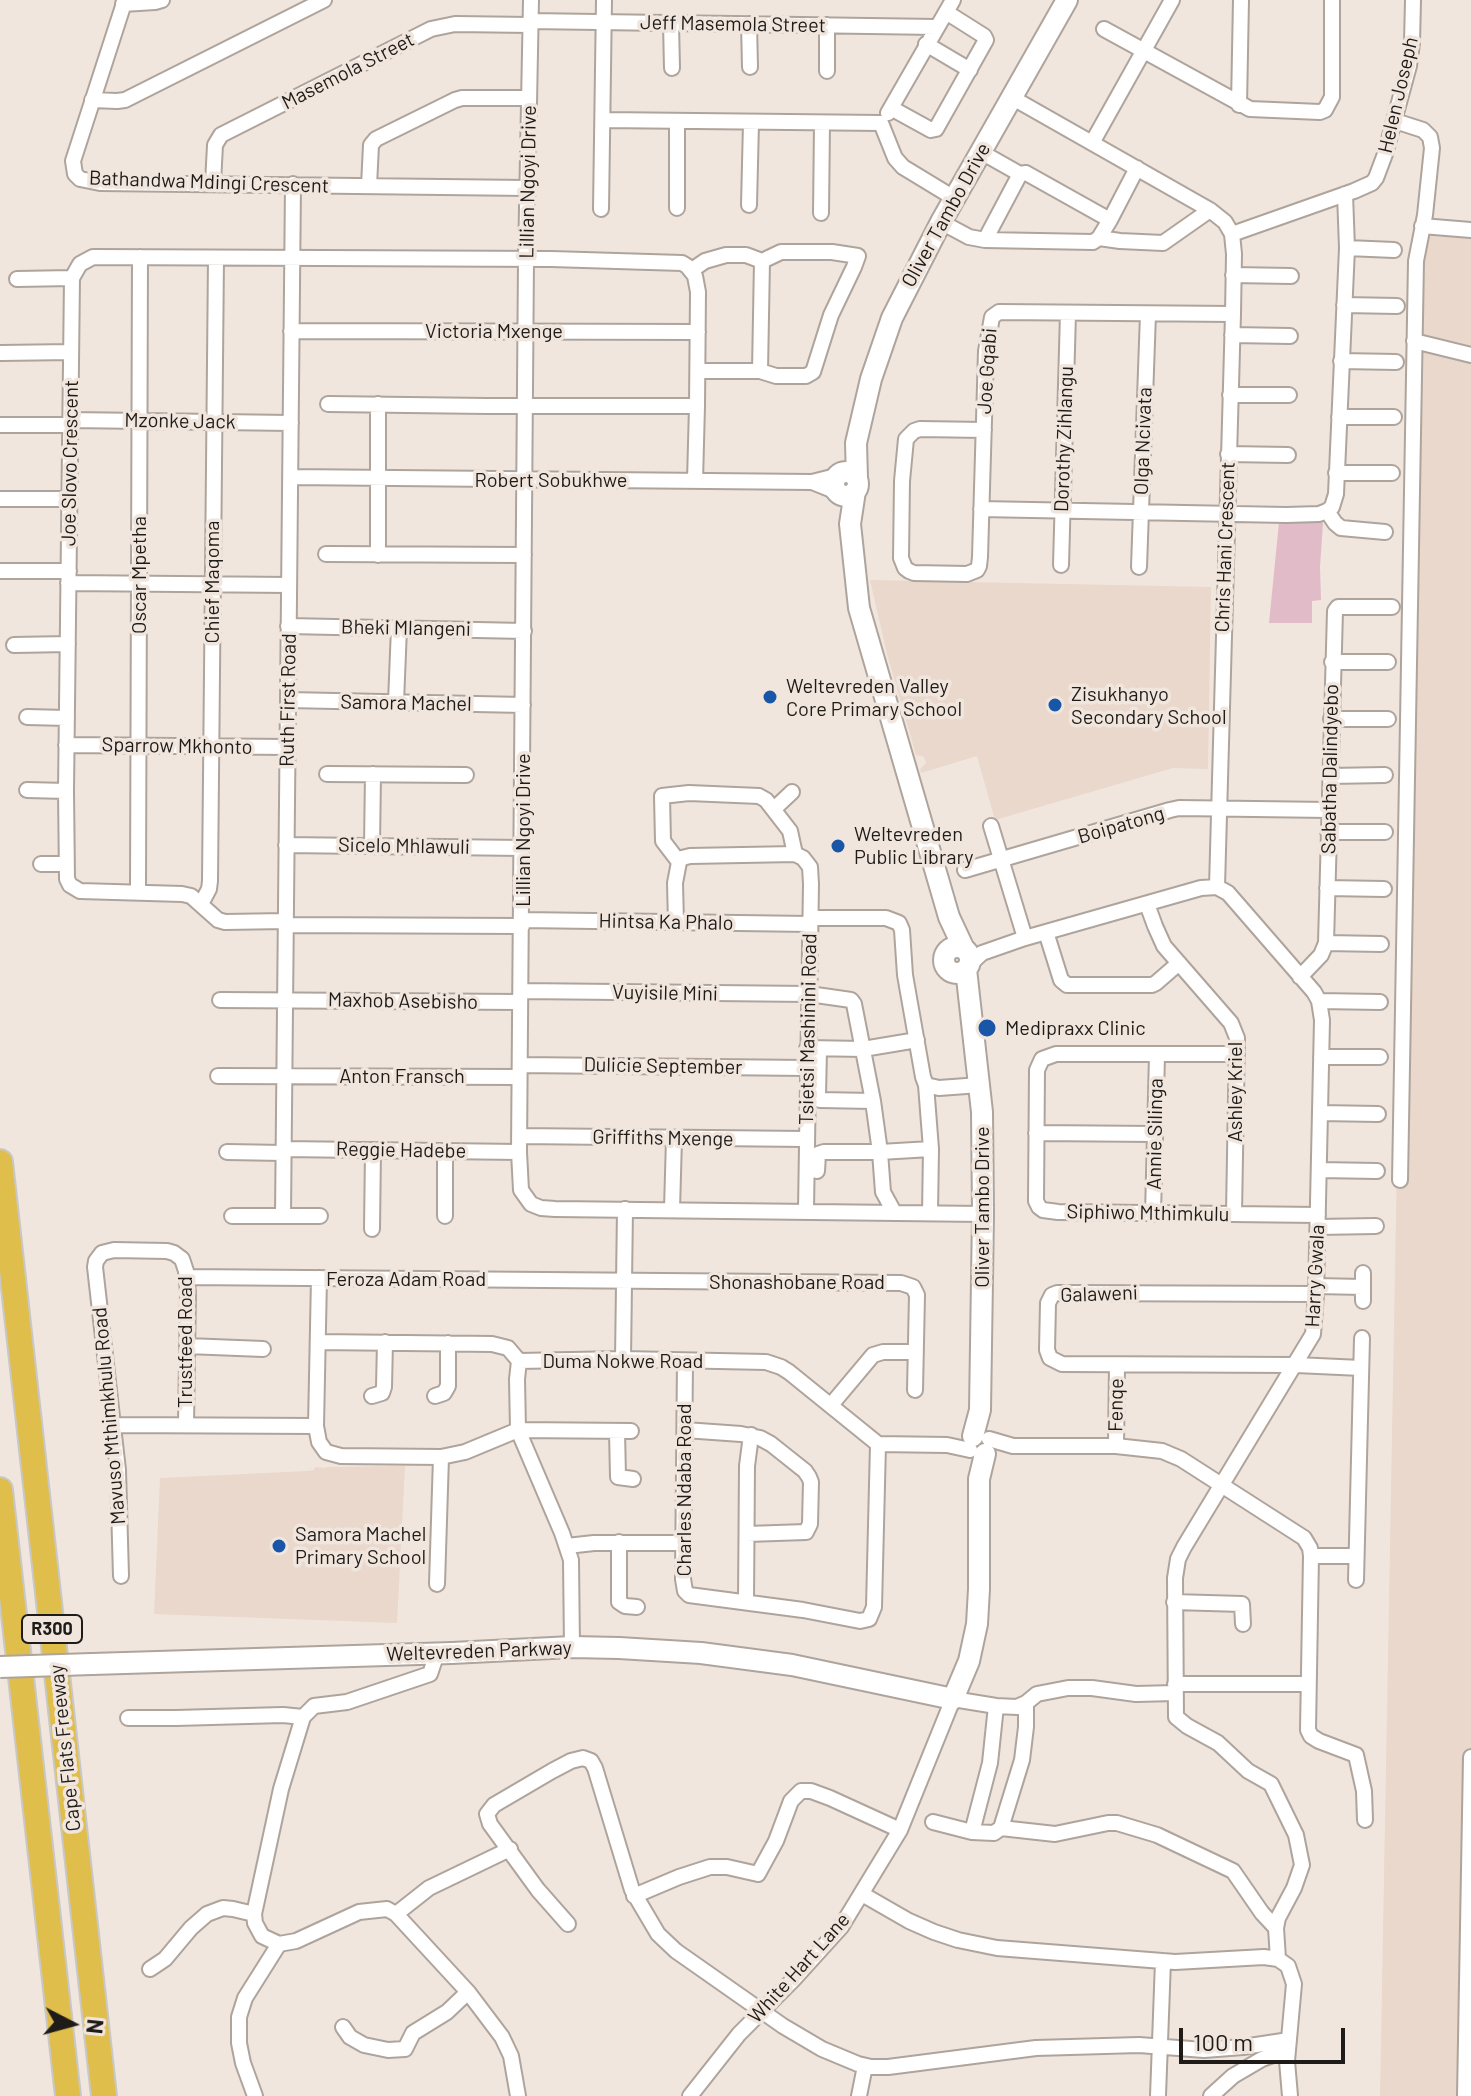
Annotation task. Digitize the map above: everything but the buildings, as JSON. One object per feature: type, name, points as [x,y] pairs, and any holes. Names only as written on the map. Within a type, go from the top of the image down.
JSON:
[{"type":"highway","name":"Cape Flats Freeway","points":[[0,1162],[104,2096]]},
{"type":"highway","name":"Cape Flats Freeway","points":[[0,1490],[68,2096]]},
{"type":"street","points":[[124,2],[162,0]]},
{"type":"street","points":[[92,100],[125,100],[324,0]]},
{"type":"street","name":"Lillian Ngoyi Drive","points":[[531,0],[526,260],[521,1190],[531,1204],[555,1209],[983,1214]]},
{"type":"street","points":[[601,209],[604,0]]},
{"type":"street","name":"Oliver Tambo Drive","points":[[844,484],[871,379],[892,318],[954,198],[1067,0]]},
{"type":"street","points":[[1092,143],[1172,0]]},
{"type":"street","points":[[1239,105],[1241,0]]},
{"type":"street","points":[[1104,29],[1239,105],[1266,111],[1314,112],[1325,110],[1332,97],[1332,0]]},
{"type":"street","name":"Helen Joseph","points":[[1232,234],[1365,187],[1376,178],[1395,121],[1411,52],[1413,0]]},
{"type":"street","name":"Bathandwa Mdingi Crescent","points":[[124,2],[73,161],[75,174],[80,179],[100,183],[527,188]]},
{"type":"street","points":[[881,123],[949,6],[986,41],[970,70],[935,131],[891,108]]},
{"type":"street","name":"Jeff Masemola Street","points":[[530,23],[936,27]]},
{"type":"street","name":"Masemola Street","points":[[213,183],[215,145],[221,135],[431,29],[455,24],[530,23]]},
{"type":"street","points":[[671,23],[672,68]]},
{"type":"street","points":[[749,24],[750,67]]},
{"type":"street","points":[[827,25],[827,71]]},
{"type":"street","points":[[926,44],[970,70]]},
{"type":"street","points":[[1011,97],[1210,210],[1225,222],[1232,234]]},
{"type":"street","points":[[369,186],[371,145],[376,139],[462,98],[529,98]]},
{"type":"street","points":[[603,120],[881,123]]},
{"type":"street","points":[[1395,121],[1423,130],[1430,137],[1432,148],[1416,261],[1400,1180]]},
{"type":"street","points":[[677,122],[677,208]]},
{"type":"street","points":[[749,205],[751,123]]},
{"type":"street","points":[[881,123],[895,158],[903,167],[954,198]]},
{"type":"street","points":[[821,213],[822,124]]},
{"type":"street","points":[[981,152],[1020,174],[1033,175],[1110,220]]},
{"type":"street","points":[[941,222],[969,237],[985,240],[1090,243],[1099,238],[1137,168]]},
{"type":"street","points":[[985,240],[1020,174]]},
{"type":"street","name":"Ruth First Road","points":[[283,1216],[293,184]]},
{"type":"street","points":[[981,509],[1226,514],[1319,514],[1327,511],[1335,501],[1347,248],[1345,194]]},
{"type":"street","points":[[1099,238],[1163,243],[1210,210]]},
{"type":"street","points":[[1422,226],[1471,230]]},
{"type":"street","name":"Chris Hani Crescent","points":[[1217,887],[1233,314],[1232,234]]},
{"type":"street","points":[[1347,248],[1394,250]]},
{"type":"street","points":[[692,270],[705,261],[726,255],[746,255],[762,261],[781,252],[832,252],[858,256],[831,315],[811,374],[776,376],[760,371],[698,371]]},
{"type":"street","name":"Oscar Mpetha","points":[[138,892],[140,257]]},
{"type":"street","points":[[17,279],[72,278],[80,264],[88,258],[682,263],[692,270],[698,292],[695,481]]},
{"type":"street","name":"Chief Maqoma","points":[[201,904],[210,881],[216,258]]},
{"type":"street","points":[[760,371],[762,261]]},
{"type":"street","points":[[1233,275],[1291,276]]},
{"type":"street","name":"Joe Slovo Crescent","points":[[66,864],[72,278]]},
{"type":"street","points":[[1344,305],[1397,306]]},
{"type":"street","name":"Joe Gqabi","points":[[984,430],[920,429],[909,434],[904,444],[901,558],[905,568],[914,573],[967,574],[977,570],[980,557],[981,509],[984,430],[986,351],[992,317],[999,312],[1233,314]]},
{"type":"street","name":"Dorothy Zihlangu","points":[[1061,565],[1068,313]]},
{"type":"street","name":"Olga Ncivata","points":[[1139,567],[1148,314]]},
{"type":"street","name":"Victoria Mxenge","points":[[291,331],[698,332]]},
{"type":"street","points":[[1232,335],[1290,336]]},
{"type":"street","points":[[1414,341],[1471,355]]},
{"type":"street","points":[[1,353],[71,352]]},
{"type":"street","points":[[1341,361],[1396,362]]},
{"type":"street","points":[[1230,395],[1289,395]]},
{"type":"street","points":[[328,404],[697,406]]},
{"type":"street","points":[[378,404],[378,555]]},
{"type":"street","points":[[1339,417],[1394,417]]},
{"type":"street","name":"Mzonke Jack","points":[[0,425],[140,421],[291,423]]},
{"type":"street","points":[[1228,454],[1288,455]]},
{"type":"street","points":[[1336,473],[1392,473]]},
{"type":"street","name":"Robert Sobukhwe","points":[[290,477],[844,484]]},
{"type":"street","points":[[844,484],[854,575],[863,622],[960,960],[1046,932],[1201,888],[1217,887],[1228,893],[1319,1001],[1380,1002]]},
{"type":"street","points":[[1,499],[70,499]]},
{"type":"street","points":[[1327,511],[1341,528],[1385,532]]},
{"type":"street","points":[[326,554],[524,555]]},
{"type":"street","points":[[0,571],[139,583],[289,585]]},
{"type":"street","name":"Sabatha Dalindyebo","points":[[1326,943],[1336,608],[1392,607]]},
{"type":"street","name":"Bheki Mlangeni","points":[[288,626],[524,631]]},
{"type":"street","points":[[396,702],[399,628]]},
{"type":"street","points":[[14,645],[68,644]]},
{"type":"street","points":[[1332,662],[1388,662]]},
{"type":"street","name":"Samora Machel","points":[[288,700],[523,705]]},
{"type":"street","points":[[27,717],[67,718]]},
{"type":"street","points":[[1331,719],[1388,719]]},
{"type":"street","name":"Sparrow Mkhonto","points":[[66,745],[287,747]]},
{"type":"street","points":[[327,774],[466,775]]},
{"type":"street","points":[[372,846],[373,774]]},
{"type":"street","points":[[1330,776],[1385,775]]},
{"type":"street","points":[[27,790],[66,791]]},
{"type":"street","points":[[679,862],[663,841],[659,792],[755,795],[766,800],[774,809],[792,792]]},
{"type":"street","name":"Tsietsi Mashinini Road","points":[[774,809],[790,831],[795,854],[810,867],[809,994],[813,1049],[807,1068],[806,1211]]},
{"type":"street","name":"Boipatong","points":[[965,870],[1170,810],[1329,810]]},
{"type":"street","points":[[991,826],[1025,938]]},
{"type":"street","points":[[1328,832],[1385,832]]},
{"type":"street","name":"Sicelo Mhlawuli","points":[[286,845],[522,848]]},
{"type":"street","points":[[676,923],[675,883],[682,858],[795,854]]},
{"type":"street","points":[[41,864],[66,864],[70,885],[80,891],[182,894],[191,896],[218,920],[286,923]]},
{"type":"street","points":[[1327,888],[1384,889]]},
{"type":"street","name":"Ashley Kriel","points":[[1147,904],[1160,939],[1235,1029],[1234,1214]]},
{"type":"street","name":"Hintsa Ka Phalo","points":[[286,923],[676,923],[886,918],[899,923],[902,930],[905,975],[917,1040]]},
{"type":"street","points":[[1046,932],[1061,980],[1067,985],[1152,985],[1179,963]]},
{"type":"street","points":[[1300,977],[1321,955],[1326,943],[1381,944]]},
{"type":"street","name":"Oliver Tambo Drive","points":[[953,1699],[969,1661],[977,1624],[983,1214],[980,1085],[969,1005],[960,985],[960,960]]},
{"type":"street","name":"Vuyisile Mini","points":[[521,997],[809,994],[853,1001],[863,1049]]},
{"type":"street","name":"Maxhob Asebisho","points":[[220,1000],[521,997]]},
{"type":"street","name":"Harry Gwala","points":[[1276,1928],[1302,1865],[1296,1835],[1271,1784],[1248,1771],[1218,1743],[1176,1717],[1175,1568],[1313,1334],[1322,1020],[1319,1001]]},
{"type":"street","points":[[873,1101],[822,1100],[818,1096],[813,1049],[863,1049],[917,1040],[926,1085],[931,1149],[930,1213]]},
{"type":"street","points":[[863,1049],[873,1101],[883,1192],[894,1212]]},
{"type":"street","name":"Siphiwo Mthimkulu","points":[[1237,1054],[1056,1054],[1042,1059],[1037,1070],[1036,1201],[1043,1210],[1058,1212],[1234,1214],[1376,1226]]},
{"type":"street","name":"Annie Silinga","points":[[1153,1214],[1157,1055]]},
{"type":"street","points":[[1321,1057],[1380,1057]]},
{"type":"street","name":"Dulicie September","points":[[520,1071],[807,1068]]},
{"type":"street","name":"Anton Fransch","points":[[218,1076],[520,1071]]},
{"type":"street","points":[[926,1085],[939,1088],[980,1085]]},
{"type":"street","points":[[1320,1113],[1378,1114]]},
{"type":"street","points":[[1036,1133],[1155,1134]]},
{"type":"street","name":"Griffiths Mxenge","points":[[519,1136],[806,1139]]},
{"type":"street","points":[[672,1209],[674,1139]]},
{"type":"street","points":[[817,1171],[820,1152],[931,1149]]},
{"type":"street","points":[[372,1229],[373,1150]]},
{"type":"street","points":[[445,1151],[445,1216]]},
{"type":"street","name":"Reggie Hadebe","points":[[227,1152],[519,1152]]},
{"type":"street","points":[[1319,1170],[1377,1171]]},
{"type":"street","points":[[623,1359],[625,1209]]},
{"type":"street","points":[[232,1216],[320,1216]]},
{"type":"street","name":"Mavuso Mthimkhulu Road","points":[[121,1576],[120,1489],[95,1267],[98,1256],[114,1250],[167,1251],[182,1259]]},
{"type":"street","name":"Trustfeed Road","points":[[182,1259],[187,1277],[186,1425]]},
{"type":"street","name":"Feroza Adam Road","points":[[187,1277],[625,1281]]},
{"type":"street","points":[[319,1278],[316,1426],[319,1442],[326,1452],[341,1456],[441,1457],[465,1452],[518,1430],[624,1431],[618,1477],[633,1479]]},
{"type":"street","name":"Shonashobane Road","points":[[625,1281],[901,1283],[913,1287],[917,1295],[915,1390]]},
{"type":"street","points":[[1316,1290],[1363,1287]]},
{"type":"street","name":"Galaweni","points":[[1316,1290],[1066,1292],[1052,1295],[1048,1303],[1047,1350],[1050,1358],[1062,1364],[1361,1368]]},
{"type":"street","points":[[1356,1580],[1362,1338]]},
{"type":"street","points":[[318,1342],[501,1345],[508,1348],[519,1361]]},
{"type":"street","points":[[372,1396],[382,1393],[384,1387],[385,1342]]},
{"type":"street","points":[[435,1396],[444,1393],[448,1386],[448,1343]]},
{"type":"street","points":[[187,1346],[263,1349]]},
{"type":"street","points":[[831,1405],[873,1355],[916,1352]]},
{"type":"street","name":"Duma Nokwe Road","points":[[572,1647],[572,1579],[567,1546],[518,1430],[519,1361],[623,1359],[766,1362],[789,1372],[878,1444]]},
{"type":"street","name":"Charles Ndaba Road","points":[[685,1361],[683,1579],[685,1591],[696,1596],[860,1621],[869,1619],[874,1607],[878,1444]]},
{"type":"street","name":"Fenqe","points":[[1116,1446],[1117,1365]]},
{"type":"street","points":[[113,1425],[316,1426]]},
{"type":"street","points":[[685,1430],[751,1435],[771,1444],[809,1477],[810,1524],[806,1532],[747,1534]]},
{"type":"street","points":[[746,1602],[747,1466],[751,1435]]},
{"type":"street","points":[[878,1444],[1150,1449],[1171,1454],[1299,1533],[1306,1541],[1311,1556],[1308,1730],[1314,1739],[1356,1755],[1363,1782],[1365,1820]]},
{"type":"street","points":[[437,1584],[441,1457]]},
{"type":"street","points":[[619,1542],[619,1602],[637,1607]]},
{"type":"street","points":[[567,1546],[619,1542],[683,1543]]},
{"type":"street","points":[[1311,1556],[1356,1556]]},
{"type":"street","points":[[1174,1602],[1242,1604],[1243,1624]]},
{"type":"street","name":"Weltevreden Parkway","points":[[0,1667],[572,1647],[668,1651],[792,1665],[953,1699]]},
{"type":"street","points":[[437,1653],[430,1674],[347,1702],[314,1706],[303,1717],[281,1789],[254,1914],[255,1923],[262,1936],[279,1944],[296,1941],[359,1912],[387,1909],[396,1914],[468,1992],[507,2047],[518,2096]]},
{"type":"street","points":[[953,1699],[1017,1707],[1037,1694],[1068,1688],[1136,1694],[1175,1688],[1308,1684]]},
{"type":"street","name":"White Hart Lane","points":[[690,2096],[728,2046],[841,1927],[900,1830],[953,1699]]},
{"type":"street","points":[[933,1822],[972,1832],[994,1833],[1001,1828],[1022,1760],[1026,1703]]},
{"type":"street","points":[[972,1832],[990,1763],[996,1706]]},
{"type":"street","points":[[128,1718],[303,1717]]},
{"type":"street","points":[[1465,2096],[1471,1757]]},
{"type":"street","points":[[568,1924],[538,1890],[490,1824],[487,1814],[494,1805],[571,1761],[587,1759],[600,1780],[634,1896],[665,1941],[762,2012],[822,2049],[865,2066],[888,2067],[1020,2049],[1160,2045],[1204,2050],[1288,2045]]},
{"type":"street","points":[[634,1896],[710,1867],[727,1867],[758,1874],[776,1841],[791,1801],[801,1791],[830,1798],[900,1830]]},
{"type":"street","points":[[1001,1828],[1055,1834],[1113,1823],[1157,1835],[1233,1871],[1276,1928],[1278,1959]]},
{"type":"street","points":[[396,1914],[429,1888],[510,1849]]},
{"type":"street","points":[[862,1894],[921,1926],[984,1946],[1038,1953],[1163,1961],[1278,1959],[1288,1966],[1293,1977],[1288,2045],[1290,2096]]},
{"type":"street","points":[[150,1969],[165,1959],[207,1914],[223,1908],[254,1914]]},
{"type":"street","points":[[255,2096],[243,2063],[239,2017],[245,1998],[279,1944]]},
{"type":"street","points":[[1158,2096],[1163,1961]]},
{"type":"street","points":[[343,2027],[350,2037],[364,2045],[399,2051],[405,2049],[413,2033],[447,2012],[468,1992]]},
{"type":"street","points":[[1211,2096],[1222,2083],[1288,2045]]},
{"type":"street","points":[[859,2096],[865,2066]]},
{"type":"shaded area","points":[[1414,223],[1471,226],[1471,2096],[1380,2096]]},
{"type":"shaded area","points":[[1279,522],[1323,523],[1321,600],[1312,601],[1312,623],[1269,623]]},
{"type":"shaded area","name":"Zisukhanyo Secondary School","points":[[870,580],[1211,587],[1208,769],[1173,768],[995,820],[977,756],[921,773],[920,769],[926,763],[924,757],[916,755]]},
{"type":"shaded area","name":"Samora Machel Primary School","points":[[405,1466],[397,1623],[154,1614],[160,1478],[307,1471],[315,1467]]},
{"type":"place","name":"Weltevreden Valley Core Primary School","points":[[770,697]]},
{"type":"place","name":"Zisukhanyo Secondary School","points":[[1055,705]]},
{"type":"place","name":"Weltevreden Public Library","points":[[838,846]]},
{"type":"place","name":"Medipraxx Clinic","points":[[987,1028]]},
{"type":"place","name":"Samora Machel Primary School","points":[[279,1546]]}]
